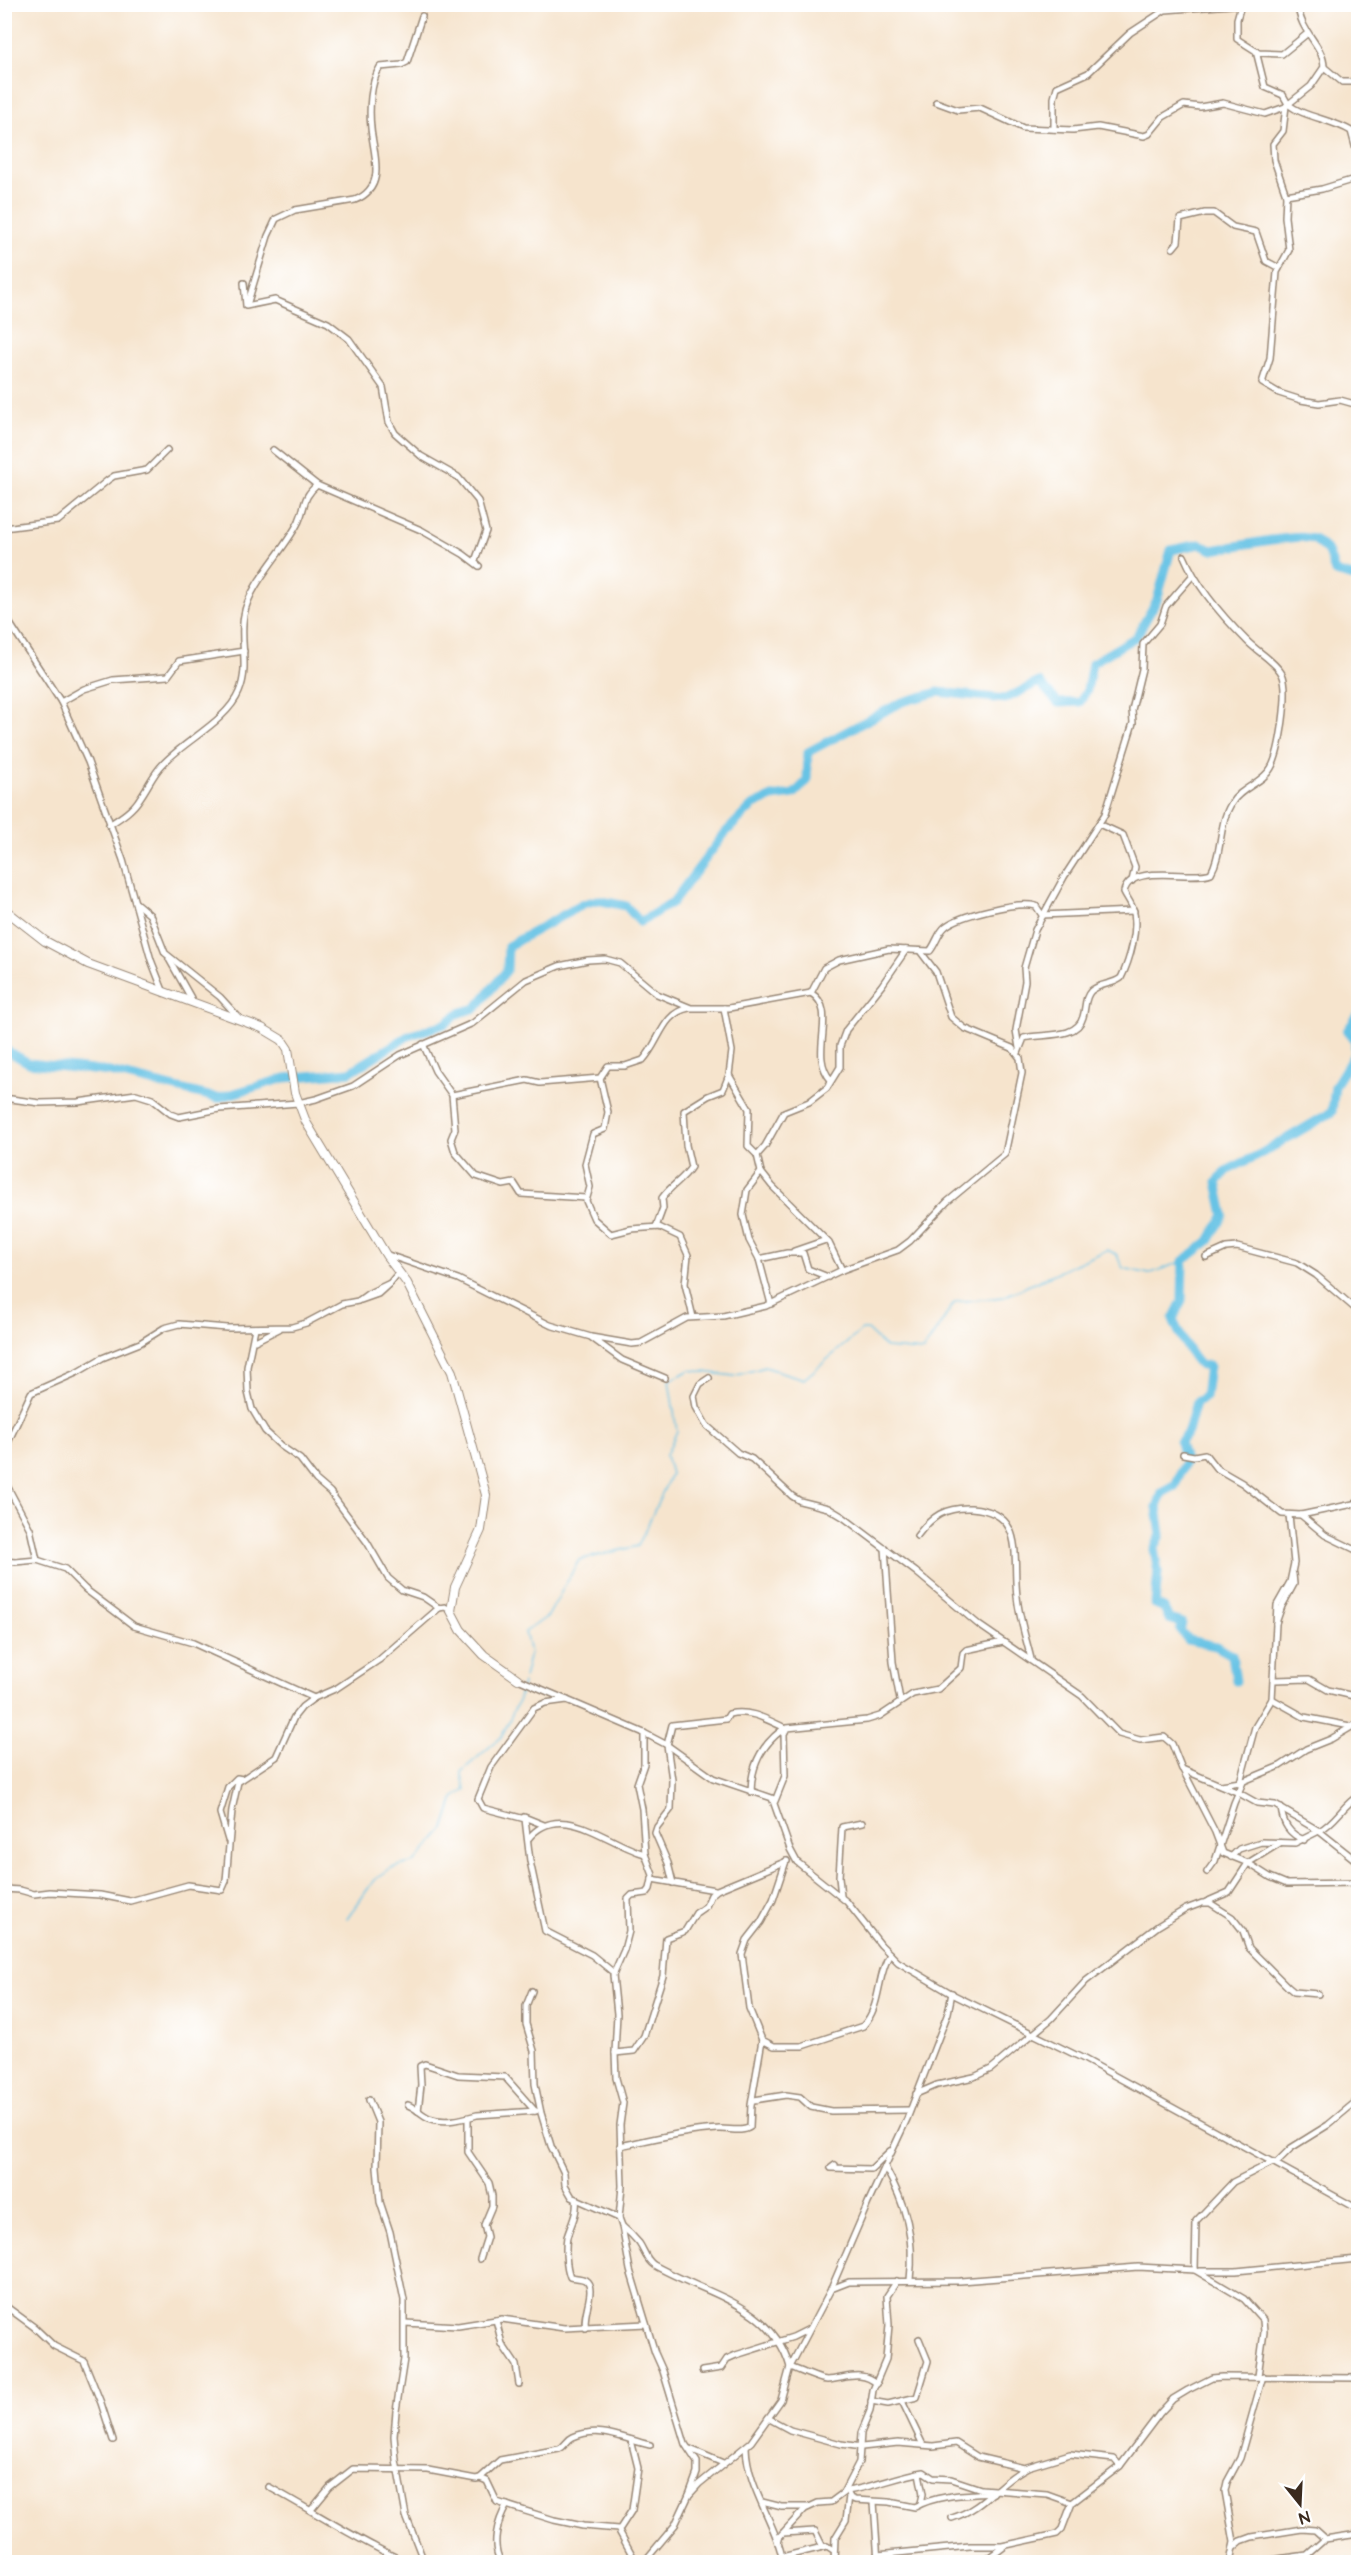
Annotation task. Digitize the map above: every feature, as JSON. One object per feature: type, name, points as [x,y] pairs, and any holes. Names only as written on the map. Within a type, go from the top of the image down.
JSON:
[{"type":"street","points":[[936,102],[958,110],[980,108],[1023,128],[1084,130],[1098,128],[1144,136],[1149,134],[1163,117],[1184,105],[1200,107],[1223,103],[1265,114],[1287,105],[1311,86],[1324,67],[1323,57],[1300,20],[1298,4]]},
{"type":"street","points":[[1054,129],[1054,98],[1057,87],[1089,73],[1143,22],[1165,10],[1243,5],[1237,19],[1237,39],[1256,51],[1271,55],[1282,54],[1308,33]]},
{"type":"street","points":[[246,306],[267,236],[276,219],[295,210],[355,200],[362,197],[370,187],[377,169],[371,127],[374,82],[380,68],[403,65],[407,62],[422,16]]},
{"type":"street","points":[[1256,51],[1265,87],[1283,95],[1287,105],[1298,113],[1310,114],[1351,131],[1359,157]]},
{"type":"street","points":[[1324,67],[1342,82],[1359,82]]},
{"type":"street","points":[[1287,105],[1282,131],[1273,142],[1272,148],[1286,195],[1285,217],[1289,250],[1279,268],[1270,358],[1263,384],[1279,393],[1301,400],[1319,403],[1340,400],[1359,405]]},
{"type":"street","points":[[1286,195],[1322,189],[1359,178]]},
{"type":"street","points":[[1173,248],[1178,242],[1180,219],[1214,213],[1233,227],[1256,232],[1266,261],[1279,268]]},
{"type":"street","points":[[244,283],[246,306]]},
{"type":"street","points":[[246,306],[275,300],[328,322],[350,339],[383,387],[389,422],[395,433],[421,456],[458,477],[478,501],[486,531],[477,563],[420,530],[317,485],[273,450]]},
{"type":"street","points":[[4,528],[58,521],[114,476],[147,470],[167,450]]},
{"type":"street","points":[[109,825],[139,801],[163,764],[228,708],[238,695],[243,680],[243,623],[247,604],[265,571],[282,549],[299,520],[306,496],[317,485]]},
{"type":"street","points":[[1018,1051],[1024,1038],[1063,1033],[1075,1028],[1083,1019],[1088,994],[1095,988],[1121,978],[1132,941],[1134,911],[1124,892],[1125,886],[1132,881],[1157,873],[1196,875],[1211,873],[1230,804],[1245,788],[1270,770],[1278,746],[1285,691],[1282,674],[1245,640],[1208,596],[1193,575],[1184,556]]},
{"type":"street","points":[[386,1255],[458,1279],[550,1325],[591,1337],[637,1344],[676,1323],[693,1317],[723,1316],[771,1304],[842,1270],[898,1250],[947,1202],[1002,1159],[1005,1154],[1021,1078],[1022,1067],[1016,1030],[1024,992],[1025,962],[1035,930],[1042,915],[1106,814],[1133,723],[1132,710],[1141,675],[1143,644],[1160,624],[1166,606],[1193,575]]},
{"type":"street","points":[[5,616],[62,702],[88,762],[123,860],[151,960],[164,993]]},
{"type":"street","points":[[62,702],[84,689],[113,680],[153,679],[170,676],[179,661],[244,651]]},
{"type":"street","points":[[1099,824],[1123,835],[1135,867],[1132,881]]},
{"type":"street","points":[[136,903],[150,915],[165,953],[188,989],[191,998],[189,1001]]},
{"type":"street","points":[[811,993],[821,973],[830,964],[849,957],[889,949],[932,950],[947,926],[1007,906],[1022,903],[1036,906],[1042,915]]},
{"type":"street","points":[[4,909],[45,941],[88,964],[269,1031],[282,1040],[291,1056],[298,1103],[315,1139],[386,1255],[399,1272],[452,1372],[486,1495],[481,1530],[455,1587],[451,1611]]},
{"type":"street","points":[[1042,915],[1134,911]]},
{"type":"street","points":[[757,1155],[765,1146],[784,1112],[814,1100],[827,1088],[840,1067],[840,1046],[846,1030],[906,950]]},
{"type":"street","points":[[920,951],[936,972],[951,1017],[964,1028],[1018,1051]]},
{"type":"street","points":[[165,953],[220,997],[243,1021]]},
{"type":"street","points":[[4,1098],[40,1103],[78,1102],[136,1094],[152,1099],[171,1114],[179,1117],[219,1109],[298,1103],[331,1095],[353,1086],[394,1059],[473,1023],[526,980],[559,966],[588,960],[605,959],[620,963],[657,994],[691,1008]]},
{"type":"street","points":[[693,1317],[685,1284],[689,1259],[684,1243],[677,1235],[656,1227],[611,1234],[594,1219],[586,1198],[590,1189],[585,1164],[593,1134],[604,1129],[608,1117],[600,1078],[608,1066],[625,1066],[643,1060],[668,1019],[682,1009],[724,1008],[811,993],[819,999],[824,1011],[822,1056],[825,1072],[831,1080]]},
{"type":"street","points":[[656,1227],[663,1208],[662,1198],[669,1188],[683,1179],[691,1167],[686,1145],[684,1111],[708,1096],[723,1090],[729,1075],[732,1051],[724,1008]]},
{"type":"street","points":[[423,1044],[435,1071],[452,1095],[455,1131],[451,1142],[455,1152],[473,1174],[499,1185],[514,1183],[521,1194],[586,1198]]},
{"type":"street","points":[[729,1075],[748,1104],[748,1146],[757,1155],[761,1172],[790,1206],[826,1240],[842,1270]]},
{"type":"street","points":[[452,1095],[527,1080],[540,1083],[600,1078]]},
{"type":"street","points":[[761,1172],[747,1190],[743,1209],[747,1235],[759,1259],[771,1304]]},
{"type":"street","points":[[759,1259],[787,1253],[826,1240]]},
{"type":"street","points":[[1206,1257],[1226,1248],[1238,1247],[1302,1265],[1359,1311]]},
{"type":"street","points":[[787,1253],[803,1252],[808,1269],[828,1277]]},
{"type":"street","points":[[254,1341],[268,1333],[306,1323],[342,1304],[378,1294],[399,1272]]},
{"type":"street","points":[[4,1451],[31,1393],[55,1380],[140,1343],[164,1328],[174,1325],[292,1327]]},
{"type":"street","points":[[255,1328],[247,1367],[248,1392],[252,1409],[265,1431],[300,1459],[313,1476],[330,1492],[367,1542],[388,1578],[402,1590],[423,1597],[439,1608]]},
{"type":"street","points":[[591,1337],[622,1360],[665,1378]]},
{"type":"street","points":[[709,1378],[700,1384],[694,1396],[696,1407],[706,1425],[738,1453],[752,1459],[796,1499],[834,1511],[885,1548],[979,1625],[1082,1696],[1119,1734],[1140,1740],[1161,1736],[1168,1739],[1215,1832],[1223,1853],[1248,1863],[1270,1877],[1287,1884],[1359,1883]]},
{"type":"street","points":[[1183,1454],[1194,1456],[1205,1454],[1216,1468],[1242,1483],[1276,1511],[1288,1515],[1301,1515],[1359,1503]]},
{"type":"street","points":[[4,1480],[30,1529],[37,1560]]},
{"type":"street","points":[[916,1536],[932,1518],[953,1508],[990,1511],[1006,1521],[1013,1536],[1019,1612],[1032,1661]]},
{"type":"street","points":[[1207,1872],[1215,1861],[1241,1783],[1255,1727],[1272,1698],[1275,1680],[1276,1624],[1293,1584],[1292,1535],[1288,1515]]},
{"type":"street","points":[[1301,1515],[1325,1535],[1359,1551]]},
{"type":"street","points":[[885,1548],[893,1662],[900,1700]]},
{"type":"street","points":[[4,1561],[37,1560],[65,1569],[85,1589],[134,1626],[193,1643],[314,1698]]},
{"type":"street","points":[[4,1889],[41,1894],[50,1892],[100,1895],[130,1901],[188,1886],[221,1890],[226,1881],[237,1784],[276,1757],[294,1717],[314,1698],[337,1688],[379,1660],[443,1606],[451,1611],[461,1630],[484,1655],[518,1679],[644,1732],[667,1745],[713,1778],[769,1796],[775,1801],[797,1862],[841,1896],[898,1962],[1032,2035],[1084,2059],[1359,2209]]},
{"type":"street","points":[[751,1792],[751,1778],[761,1751],[789,1728],[817,1727],[880,1716],[900,1700],[941,1687],[961,1668],[962,1656],[966,1650],[1003,1642]]},
{"type":"street","points":[[1275,1680],[1309,1679],[1328,1690],[1359,1697]]},
{"type":"street","points":[[1272,1698],[1304,1717],[1350,1726],[1359,1724]]},
{"type":"street","points":[[569,1700],[545,1702],[534,1708],[491,1767],[478,1799],[483,1808],[524,1817],[544,1825],[578,1824],[628,1849],[645,1854]]},
{"type":"street","points":[[673,1883],[668,1863],[655,1833],[671,1809],[672,1780],[667,1745],[674,1724],[726,1719],[732,1713],[756,1714],[783,1727],[785,1776],[775,1801]]},
{"type":"street","points":[[1220,1785],[1241,1783],[1259,1773],[1280,1766],[1306,1749],[1339,1735],[1350,1726]]},
{"type":"street","points":[[644,1732],[644,1764],[637,1784],[642,1809],[645,1854],[653,1872],[647,1893],[632,1895],[628,1899],[629,1931],[624,1950],[614,1972],[617,2014],[616,2078],[623,2103],[620,2146],[622,2186],[619,2218],[630,2270],[646,2324],[685,2444],[697,2464],[697,2473],[675,2525],[644,2562]]},
{"type":"street","points":[[1182,1769],[1238,1792],[1257,1803],[1281,1808],[1319,1832],[1359,1862]]},
{"type":"street","points":[[229,1843],[220,1813],[228,1787],[237,1778],[242,1779]]},
{"type":"street","points":[[1231,1857],[1239,1849],[1261,1842],[1296,1843],[1304,1840],[1332,1824],[1351,1800],[1359,1796]]},
{"type":"street","points":[[1281,1808],[1285,1825],[1294,1835],[1304,1840]]},
{"type":"street","points":[[524,1817],[543,1929],[592,1955],[614,1972]]},
{"type":"street","points":[[841,1896],[839,1876],[842,1827],[862,1823]]},
{"type":"street","points":[[528,1839],[536,1829],[544,1825]]},
{"type":"street","points":[[916,2094],[937,2085],[982,2074],[1051,2019],[1086,1981],[1144,1937],[1186,1909],[1229,1892],[1248,1863],[1281,1843]]},
{"type":"street","points":[[615,2054],[634,2051],[644,2037],[663,1976],[666,1938],[685,1931],[696,1913],[706,1906],[711,1895],[717,1890],[793,1856]]},
{"type":"street","points":[[620,2146],[673,2133],[720,2129],[747,2130],[750,2127],[751,2104],[754,2100],[762,2043],[749,2008],[742,1954],[747,1940],[761,1922],[773,1900],[786,1861]]},
{"type":"street","points":[[652,1879],[717,1890]]},
{"type":"street","points":[[1206,1902],[1235,1920],[1243,1931],[1249,1948],[1294,1992],[1318,1994]]},
{"type":"street","points":[[762,2043],[802,2046],[863,2026],[878,2000],[880,1975],[890,1954]]},
{"type":"street","points":[[532,1991],[526,2006],[526,2024],[534,2051],[538,2110],[564,2173],[565,2185],[568,2192],[576,2199],[619,2218]]},
{"type":"street","points":[[689,2495],[709,2474],[746,2447],[781,2400],[790,2367],[831,2289],[910,2110],[948,2013],[952,1993]]},
{"type":"street","points":[[418,2111],[421,2085],[420,2066],[425,2064],[458,2075],[505,2077],[538,2110]]},
{"type":"street","points":[[754,2100],[786,2095],[800,2097],[811,2108],[831,2111],[910,2110]]},
{"type":"street","points":[[369,2100],[378,2122],[377,2168],[380,2202],[402,2285],[405,2323],[404,2363],[395,2428],[397,2469],[406,2516],[424,2562]]},
{"type":"street","points":[[1197,2270],[1196,2221],[1233,2182],[1275,2163],[1291,2148],[1316,2133],[1359,2100]]},
{"type":"street","points":[[408,2105],[430,2119],[443,2121],[477,2115],[538,2110]]},
{"type":"street","points":[[468,2118],[468,2152],[489,2183],[492,2196],[492,2206],[484,2225],[487,2238],[480,2259]]},
{"type":"street","points":[[835,2164],[831,2168],[871,2169],[894,2148]]},
{"type":"street","points":[[885,2167],[900,2195],[911,2239],[910,2280]]},
{"type":"street","points":[[576,2199],[577,2207],[567,2239],[567,2253],[570,2277],[585,2280],[589,2285],[590,2301],[584,2319],[586,2328]]},
{"type":"street","points":[[622,2226],[638,2241],[653,2265],[723,2295],[749,2312],[777,2338],[784,2349],[790,2367]]},
{"type":"street","points":[[831,2289],[849,2282],[960,2281],[1138,2267],[1236,2271],[1359,2259]]},
{"type":"street","points":[[1197,2270],[1244,2299],[1263,2319],[1261,2376],[1240,2458],[1227,2482],[1226,2491],[1232,2519],[1233,2548],[1230,2562]]},
{"type":"street","points":[[839,2271],[849,2282]]},
{"type":"street","points":[[834,2562],[833,2550],[836,2533],[846,2520],[848,2492],[859,2462],[861,2433],[873,2389],[886,2359],[889,2325],[887,2296],[897,2281]]},
{"type":"street","points":[[4,2305],[34,2326],[54,2346],[84,2361],[113,2440]]},
{"type":"street","points":[[405,2323],[458,2326],[511,2319],[564,2328],[646,2324]]},
{"type":"street","points":[[496,2320],[502,2344],[516,2365],[519,2384]]},
{"type":"street","points":[[702,2371],[721,2368],[730,2357],[777,2338],[787,2339],[810,2328]]},
{"type":"street","points":[[871,2401],[888,2404],[917,2397],[928,2361],[919,2339]]},
{"type":"street","points":[[790,2367],[825,2380],[847,2376],[869,2377],[877,2384]]},
{"type":"street","points":[[877,2555],[969,2546],[1005,2546],[1058,2533],[1072,2503],[1120,2466],[1173,2399],[1212,2378],[1261,2376],[1359,2378]]},
{"type":"street","points":[[902,2401],[923,2445]]},
{"type":"street","points":[[768,2418],[790,2430],[814,2438],[861,2447],[900,2443],[923,2445],[956,2443],[978,2457],[1027,2468]]},
{"type":"street","points":[[480,2478],[500,2460],[559,2449],[565,2446],[572,2437],[593,2431],[650,2445]]},
{"type":"street","points":[[619,2530],[632,2510],[638,2468],[631,2440]]},
{"type":"street","points":[[746,2447],[748,2470],[783,2560],[827,2546],[833,2550]]},
{"type":"street","points":[[689,2449],[723,2463]]},
{"type":"street","points":[[952,2518],[987,2500],[1011,2475],[1054,2458],[1078,2454],[1114,2459],[1120,2466]]},
{"type":"street","points":[[311,2510],[330,2487],[348,2471],[364,2468],[428,2470],[463,2478],[480,2478],[487,2481],[497,2502],[554,2520],[619,2530]]},
{"type":"street","points":[[762,2502],[782,2507],[810,2506],[831,2502],[848,2492],[926,2472],[933,2478],[951,2479],[994,2492]]},
{"type":"street","points":[[919,2473],[923,2494],[921,2504]]},
{"type":"street","points":[[268,2487],[311,2510],[351,2536],[406,2562]]},
{"type":"street","points":[[848,2492],[855,2500],[889,2502],[915,2507],[946,2497],[994,2492],[1041,2493],[1072,2503]]},
{"type":"street","points":[[874,2502],[878,2562]]},
{"type":"street","points":[[501,2562],[496,2543],[499,2523],[507,2505]]},
{"type":"street","points":[[778,2543],[783,2533],[801,2512],[810,2506]]},
{"type":"street","points":[[1233,2548],[1241,2541],[1251,2537],[1302,2529],[1315,2530],[1325,2539]]},
{"type":"street","points":[[619,2530],[636,2562]]},
{"type":"street","points":[[783,2533],[815,2531],[823,2547]]},
{"type":"street","points":[[1257,2562],[1307,2555],[1325,2539],[1359,2534]]},
{"type":"street","points":[[984,2562],[1005,2546]]},
{"type":"waterway","points":[[4,1049],[29,1063],[110,1072],[218,1098],[285,1078],[350,1072],[408,1036],[445,1024],[459,1013],[476,1008],[507,970],[508,946],[583,904],[597,900],[626,906],[640,922],[673,902],[725,833],[752,806],[772,797],[794,794],[807,781],[808,752],[902,702],[938,692],[1005,699],[1039,682],[1058,703],[1080,702],[1087,690],[1092,663],[1136,637],[1157,600],[1171,550],[1200,544],[1212,550],[1300,537],[1314,539],[1328,551],[1335,572],[1353,577],[1358,576]]},
{"type":"waterway","points":[[1236,1681],[1232,1655],[1216,1646],[1188,1640],[1180,1630],[1182,1623],[1169,1619],[1164,1608],[1155,1604],[1158,1572],[1154,1549],[1161,1535],[1157,1507],[1162,1493],[1175,1486],[1185,1462],[1180,1442],[1188,1432],[1196,1402],[1205,1397],[1209,1365],[1201,1366],[1197,1362],[1173,1319],[1182,1301],[1183,1261],[1209,1241],[1224,1215],[1217,1182],[1228,1170],[1332,1112],[1335,1086],[1355,1053],[1355,1040],[1347,1031],[1358,1015]]},
{"type":"waterway","points":[[524,1678],[530,1653],[525,1632],[548,1616],[579,1560],[638,1546],[671,1474],[666,1455],[677,1431],[669,1381],[690,1370],[734,1376],[765,1367],[804,1379],[862,1330],[867,1330],[886,1348],[923,1351],[955,1302],[1003,1297],[1107,1250],[1116,1254],[1123,1268],[1149,1274],[1183,1261]]},
{"type":"waterway","points":[[347,1919],[374,1880],[391,1868],[415,1862],[444,1829],[454,1798],[466,1790],[461,1772],[502,1736],[519,1699],[523,1683]]}]
